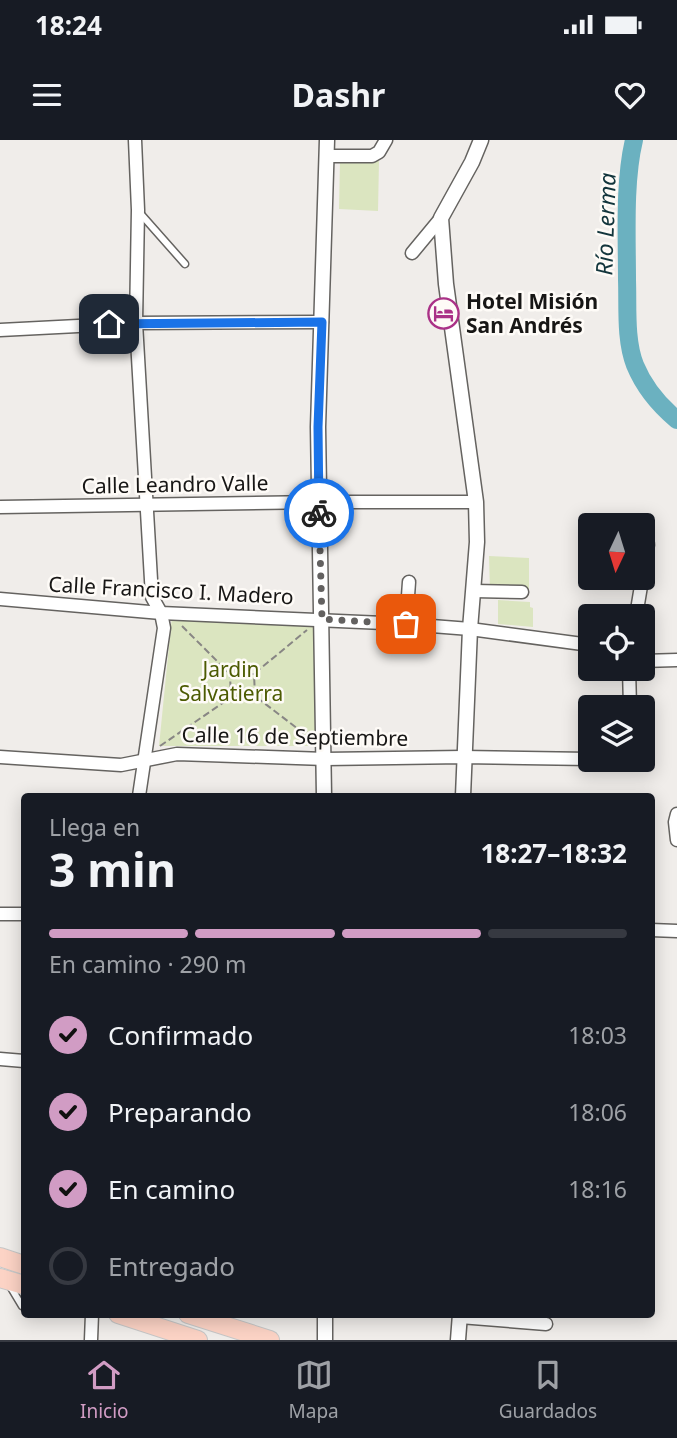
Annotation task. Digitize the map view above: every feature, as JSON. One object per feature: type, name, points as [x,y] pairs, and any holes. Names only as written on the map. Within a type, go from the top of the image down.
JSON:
[{"type":"main road","points":[[0,1257],[21,1264]]},
{"type":"main road","points":[[3,1279],[21,1284]]},
{"type":"main road","points":[[130,1318],[198,1340]]},
{"type":"main road","points":[[201,1318],[270,1340]]},
{"type":"street","points":[[135,140],[138,210],[136,323],[152,597],[161,613],[164,628],[139,793]]},
{"type":"street","points":[[324,793],[318,427],[327,140]]},
{"type":"street","points":[[327,156],[372,156],[379,152],[386,140]]},
{"type":"street","points":[[412,253],[441,218],[481,140]]},
{"type":"street","points":[[441,218],[446,284],[476,502],[477,542],[470,629],[463,793]]},
{"type":"street","points":[[0,330],[136,323],[322,322]]},
{"type":"street","name":"Calle Leandro Valle","points":[[0,507],[476,502]]},
{"type":"street","points":[[406,624],[409,582]]},
{"type":"street","points":[[474,591],[523,593]]},
{"type":"street","name":"Calle Francisco I. Madero","points":[[0,599],[161,613],[406,624],[470,629],[578,643]]},
{"type":"street","points":[[655,661],[677,660]]},
{"type":"street","name":"Calle 16 de Septiembre","points":[[0,757],[121,765],[177,754],[325,759],[578,759]]},
{"type":"street","points":[[677,814],[677,840]]},
{"type":"street","points":[[0,914],[21,914]]},
{"type":"street","points":[[655,930],[677,931]]},
{"type":"street","points":[[0,1059],[21,1061]]},
{"type":"street","points":[[91,1340],[92,1318]]},
{"type":"street","points":[[325,1318],[325,1340]]},
{"type":"street","points":[[458,1340],[460,1318]]},
{"type":"street","points":[[482,1318],[546,1324]]},
{"type":"lane","points":[[138,210],[185,264]]},
{"type":"lane","points":[[3,1279],[21,1305]]},
{"type":"path","points":[[181,625],[230,675],[231,697]]},
{"type":"path","points":[[230,675],[254,674],[308,630]]},
{"type":"path","points":[[254,674],[255,696]]},
{"type":"path","points":[[159,746],[231,697],[255,696],[310,738]]},
{"type":"green space","points":[[340,161],[379,161],[378,211],[339,209]]},
{"type":"green space","points":[[489,556],[529,558],[529,591],[490,591]]},
{"type":"green space","points":[[498,600],[530,602],[530,607],[533,608],[533,627],[498,624]]},
{"type":"green space","name":"Jardin Salvatierra","points":[[172,616],[319,621],[320,746],[159,746]]},
{"type":"waterway","name":"Río Lerma","points":[[634,140],[627,209],[628,334],[635,365],[643,381],[658,402],[677,420]]},
{"type":"way so far","points":[[319,513],[322,619],[406,624]]},
{"type":"place","name":"Hotel Misión San Andrés","points":[[443,314]]},
{"type":"route","points":[[109,324],[322,322],[318,427],[319,513]]}]
